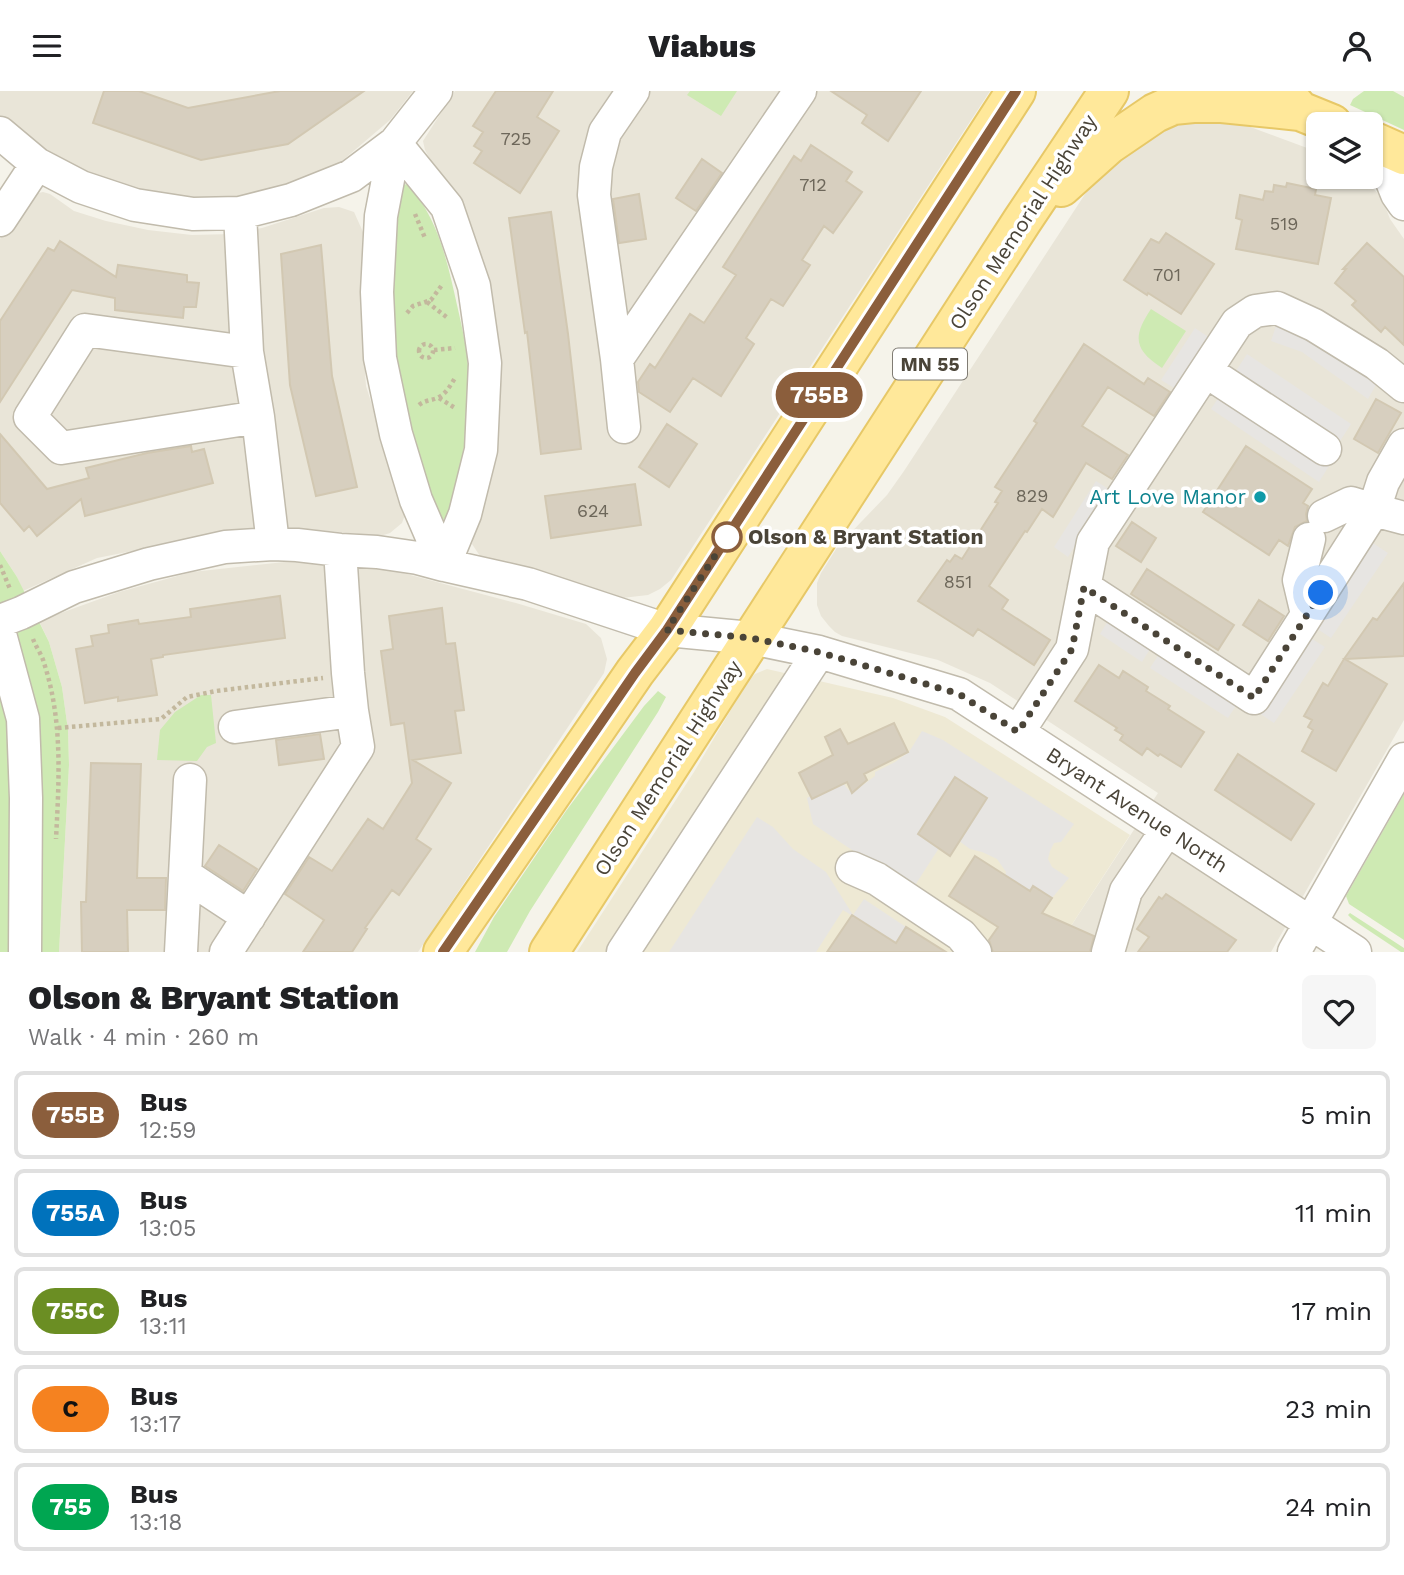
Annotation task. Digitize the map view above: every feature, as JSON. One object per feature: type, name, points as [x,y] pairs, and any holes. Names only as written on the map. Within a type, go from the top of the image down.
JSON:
[{"type":"main road","points":[[443,952],[667,630],[1016,91]]},
{"type":"main road","name":"Olson Memorial Highway","points":[[549,952],[1022,221],[1110,91]]},
{"type":"main road","points":[[1022,221],[1108,145],[1155,113],[1173,105],[1222,103],[1302,109]]},
{"type":"street","points":[[0,132],[37,164],[81,187],[135,205],[192,214],[240,213],[291,199],[351,176],[395,143],[436,91]]},
{"type":"street","points":[[624,427],[594,195],[596,167],[605,132],[632,91]]},
{"type":"street","points":[[617,359],[800,91]]},
{"type":"street","points":[[395,143],[381,216],[377,292],[380,358],[396,434],[416,500],[444,565]]},
{"type":"street","points":[[395,143],[447,207],[474,286],[485,362],[481,450],[465,514],[444,565]]},
{"type":"street","points":[[1383,145],[1404,205]]},
{"type":"street","points":[[0,220],[37,164]]},
{"type":"street","points":[[240,213],[247,352],[258,417],[273,544]]},
{"type":"street","points":[[1018,732],[1072,649],[1093,542],[1237,323],[1255,311],[1277,308],[1314,325],[1377,364],[1404,386]]},
{"type":"street","points":[[247,352],[85,330],[30,417],[61,448],[258,417]]},
{"type":"street","points":[[1206,370],[1325,449]]},
{"type":"street","points":[[1084,587],[1254,698],[1374,510],[1383,482],[1404,445]]},
{"type":"street","points":[[1307,614],[1299,580],[1316,528],[1351,503],[1404,518]]},
{"type":"street","name":"Bryant Avenue North","points":[[0,621],[74,587],[149,564],[225,547],[273,544],[377,551],[418,558],[528,584],[667,630],[751,638],[819,652],[959,694],[1356,952]]},
{"type":"street","points":[[226,952],[358,747],[348,673],[340,550]]},
{"type":"street","points":[[0,633],[23,719],[26,797],[25,952]]},
{"type":"street","points":[[623,952],[819,652]]},
{"type":"street","points":[[235,727],[352,711]]},
{"type":"street","points":[[1294,952],[1404,759]]},
{"type":"street","points":[[181,952],[190,780]]},
{"type":"street","points":[[1108,952],[1126,891],[1167,830]]},
{"type":"street","points":[[852,868],[877,879],[961,935],[975,952]]},
{"type":"street","points":[[185,875],[249,917]]},
{"type":"path","points":[[415,214],[431,249]]},
{"type":"path","points":[[439,273],[445,296]]},
{"type":"path","points":[[402,320],[413,306],[436,295],[442,285]]},
{"type":"path","points":[[426,302],[449,320]]},
{"type":"path","points":[[447,308],[452,331]]},
{"type":"path","points":[[434,350],[455,348],[454,342]]},
{"type":"path","points":[[414,410],[419,404],[438,398],[447,391],[457,375],[458,383]]},
{"type":"path","points":[[438,398],[458,410],[459,401]]},
{"type":"path","points":[[0,565],[11,591]]},
{"type":"path","points":[[58,728],[160,719],[187,697],[348,673]]},
{"type":"shaded area","points":[[0,91],[413,91],[390,120],[336,166],[290,186],[242,197],[194,200],[110,184],[42,149],[0,116]]},
{"type":"shaded area","points":[[455,91],[990,91],[671,580],[648,595],[622,598],[491,561],[480,556],[472,544],[493,466],[439,176],[423,141]]},
{"type":"shaded area","points":[[1234,121],[1306,148],[1306,189],[1374,189],[1382,198],[1390,219],[1404,239],[1404,720],[1271,952],[1054,952],[1158,793],[990,683],[938,660],[842,636],[829,626],[817,605],[817,583],[838,546],[887,495],[904,471],[1106,162],[1162,123]]},
{"type":"shaded area","points":[[43,192],[74,211],[106,221],[148,230],[192,235],[232,234],[262,228],[324,208],[339,207],[354,212],[363,232],[360,299],[366,386],[406,512],[402,523],[390,533],[380,536],[307,529],[248,530],[188,540],[97,558],[23,591],[0,551],[0,239],[26,199]]},
{"type":"shaded area","points":[[1276,326],[1304,334],[1377,383],[1368,399],[1302,352],[1271,341]]},
{"type":"shaded area","points":[[1195,328],[1210,338],[1176,389],[1161,380]]},
{"type":"shaded area","points":[[1247,354],[1351,424],[1319,482],[1211,409]]},
{"type":"shaded area","points":[[1096,481],[1110,490],[1068,557],[1054,547]]},
{"type":"shaded area","points":[[1373,543],[1388,553],[1331,638],[1316,628]]},
{"type":"shaded area","points":[[294,561],[369,564],[586,624],[601,638],[607,659],[604,673],[418,952],[59,952],[69,765],[68,730],[62,687],[49,642],[39,621],[119,592],[192,572]]},
{"type":"shaded area","points":[[1108,621],[1150,649],[1142,662],[1100,634]]},
{"type":"shaded area","points":[[1309,637],[1325,647],[1274,723],[1259,713]]},
{"type":"shaded area","points":[[1159,654],[1237,704],[1228,718],[1150,668]]},
{"type":"shaded area","points":[[767,669],[893,698],[945,717],[1130,835],[1054,952],[577,952],[694,772],[748,681],[755,674]]},
{"type":"shaded area","points":[[922,731],[943,740],[1074,824],[1061,842],[1054,843],[1050,851],[1048,859],[1052,867],[1069,878],[1052,898],[1033,886],[1029,892],[1005,877],[1006,872],[997,859],[970,849],[959,841],[955,778],[918,834],[939,848],[912,890],[813,824],[807,798],[811,796],[813,799],[837,787],[840,777],[852,793],[875,776],[875,772],[909,752]]},
{"type":"shaded area","points":[[757,817],[773,827],[793,849],[826,872],[853,915],[864,899],[906,927],[896,943],[843,910],[816,952],[669,952]]},
{"type":"green space","points":[[690,91],[737,91],[721,116],[687,95]]},
{"type":"green space","points":[[1364,91],[1393,91],[1404,97],[1404,130],[1383,120],[1383,112],[1365,112],[1350,105],[1353,99]]},
{"type":"green space","points":[[401,183],[409,187],[420,200],[439,237],[451,278],[467,355],[469,398],[466,435],[452,504],[443,520],[439,519],[414,461],[388,334],[391,225]]},
{"type":"green space","points":[[1151,309],[1186,331],[1162,368],[1146,355],[1139,341],[1141,327]]},
{"type":"green space","points":[[0,551],[17,577],[49,642],[62,687],[68,730],[69,765],[59,952],[0,952]]},
{"type":"green space","points":[[658,691],[666,697],[658,712],[530,911],[507,952],[475,952],[494,917],[566,811]]},
{"type":"green space","points":[[201,695],[211,695],[216,743],[207,747],[197,761],[157,760],[160,730],[175,712]]},
{"type":"green space","points":[[1404,794],[1404,940],[1349,904],[1346,896]]},
{"type":"green space","points":[[1350,913],[1404,948],[1404,952],[1353,920],[1348,915]]},
{"type":"building","points":[[104,91],[139,91],[188,108],[280,91],[364,91],[288,144],[201,160],[93,123]]},
{"type":"building","points":[[496,91],[553,91],[537,117],[559,131],[520,193],[474,163],[482,151],[474,146],[483,132],[473,126]]},
{"type":"building","points":[[831,91],[921,91],[888,141],[862,123],[867,115]]},
{"type":"building","points":[[811,145],[852,172],[846,181],[862,192],[833,233],[824,226],[802,260],[810,265],[783,306],[771,299],[746,338],[754,344],[721,396],[693,378],[670,412],[639,392],[638,382],[650,364],[655,368],[690,314],[704,323],[736,275],[723,267],[794,156],[801,161]]},
{"type":"building","points":[[702,159],[722,173],[696,211],[676,198]]},
{"type":"building","points":[[1287,183],[1316,189],[1315,195],[1331,198],[1318,264],[1236,249],[1242,220],[1236,218],[1240,195],[1263,200],[1265,191],[1273,192],[1274,185],[1286,187]]},
{"type":"building","points":[[639,194],[646,239],[619,243],[613,199]]},
{"type":"building","points":[[551,212],[581,449],[541,454],[527,332],[525,333],[509,218]]},
{"type":"building","points":[[1166,233],[1214,264],[1181,314],[1124,280],[1151,239],[1159,243]]},
{"type":"building","points":[[60,241],[116,277],[118,265],[187,275],[187,282],[199,283],[196,307],[184,307],[183,318],[115,310],[115,298],[72,290],[0,402],[0,321],[48,248],[54,251]]},
{"type":"building","points":[[1367,243],[1404,277],[1404,345],[1385,327],[1381,332],[1352,305],[1356,301],[1335,283],[1346,269],[1343,269]]},
{"type":"building","points":[[321,245],[332,376],[357,487],[316,496],[290,385],[281,254]]},
{"type":"building","points":[[1084,344],[1144,384],[1148,378],[1170,392],[1154,416],[1108,387],[1082,426],[1128,455],[1112,479],[1086,463],[1053,517],[1042,509],[989,586],[1008,600],[1002,609],[1050,640],[1034,665],[978,629],[973,636],[918,601],[947,560],[950,562],[955,555],[962,559],[998,503],[995,502],[1002,491],[995,487]]},
{"type":"building","points":[[1376,399],[1401,413],[1378,453],[1354,439]]},
{"type":"building","points":[[667,424],[697,444],[669,487],[639,467]]},
{"type":"building","points":[[0,434],[47,489],[89,478],[86,468],[147,453],[191,446],[192,452],[204,449],[213,483],[85,516],[81,499],[37,536],[29,526],[24,531],[0,503]]},
{"type":"building","name":"Art Love Manor","points":[[1246,446],[1312,489],[1303,503],[1308,506],[1307,521],[1295,527],[1288,546],[1279,540],[1269,555],[1203,512]]},
{"type":"building","points":[[635,484],[641,525],[551,538],[545,496]]},
{"type":"building","points":[[1132,522],[1156,538],[1141,562],[1116,546]]},
{"type":"building","points":[[1147,569],[1234,625],[1218,650],[1131,594]]},
{"type":"building","points":[[1404,583],[1404,656],[1345,659],[1387,684],[1336,771],[1302,751],[1313,730],[1308,727],[1312,720],[1304,716],[1323,683],[1328,686],[1344,659],[1373,618],[1377,620]]},
{"type":"building","points":[[280,596],[285,638],[163,655],[151,659],[157,695],[118,701],[118,697],[85,703],[76,649],[93,646],[91,636],[109,633],[108,625],[191,617],[190,609]]},
{"type":"building","points":[[1259,600],[1284,616],[1268,641],[1243,625]]},
{"type":"building","points":[[442,608],[446,644],[455,643],[464,710],[455,711],[461,753],[413,760],[451,783],[416,839],[431,849],[399,895],[392,890],[352,952],[303,952],[324,920],[285,894],[309,857],[332,871],[368,819],[383,829],[412,783],[404,723],[391,725],[381,651],[393,649],[389,616]]},
{"type":"building","points":[[1099,665],[1119,678],[1123,671],[1148,687],[1146,691],[1170,706],[1168,709],[1204,732],[1181,767],[1147,748],[1142,755],[1120,740],[1123,735],[1115,730],[1117,728],[1075,701]]},
{"type":"building","points":[[894,723],[908,752],[864,774],[867,780],[852,793],[847,782],[812,799],[799,773],[833,755],[825,737],[840,729],[848,744]]},
{"type":"building","points":[[320,734],[324,759],[279,765],[276,740]]},
{"type":"building","points":[[1238,754],[1314,804],[1291,840],[1215,790]]},
{"type":"building","points":[[91,763],[141,764],[137,878],[166,878],[165,910],[127,910],[128,952],[82,952],[81,902],[86,902]]},
{"type":"building","points":[[955,777],[987,798],[950,856],[918,834]]},
{"type":"building","points":[[219,845],[257,869],[243,891],[205,866]]},
{"type":"building","points":[[975,856],[1030,891],[1033,886],[1052,898],[1042,913],[1094,936],[1090,952],[993,952],[989,940],[998,927],[949,896]]},
{"type":"building","points":[[1166,894],[1236,940],[1227,952],[1138,952],[1149,937],[1137,929],[1159,897],[1162,899]]},
{"type":"building","points":[[852,915],[896,943],[906,927],[946,952],[827,952]]},
{"type":"bus line","name":"755B","points":[[443,952],[667,630],[1016,91]]},
{"type":"place","name":"Art Love Manor","points":[[1260,497]]},
{"type":"place","name":"Olson & Bryant Station","points":[[727,537]]},
{"type":"route","points":[[727,537],[731,531],[667,630],[751,638],[819,652],[959,694],[1018,732],[1072,649],[1084,587],[1254,698],[1321,593]]}]
